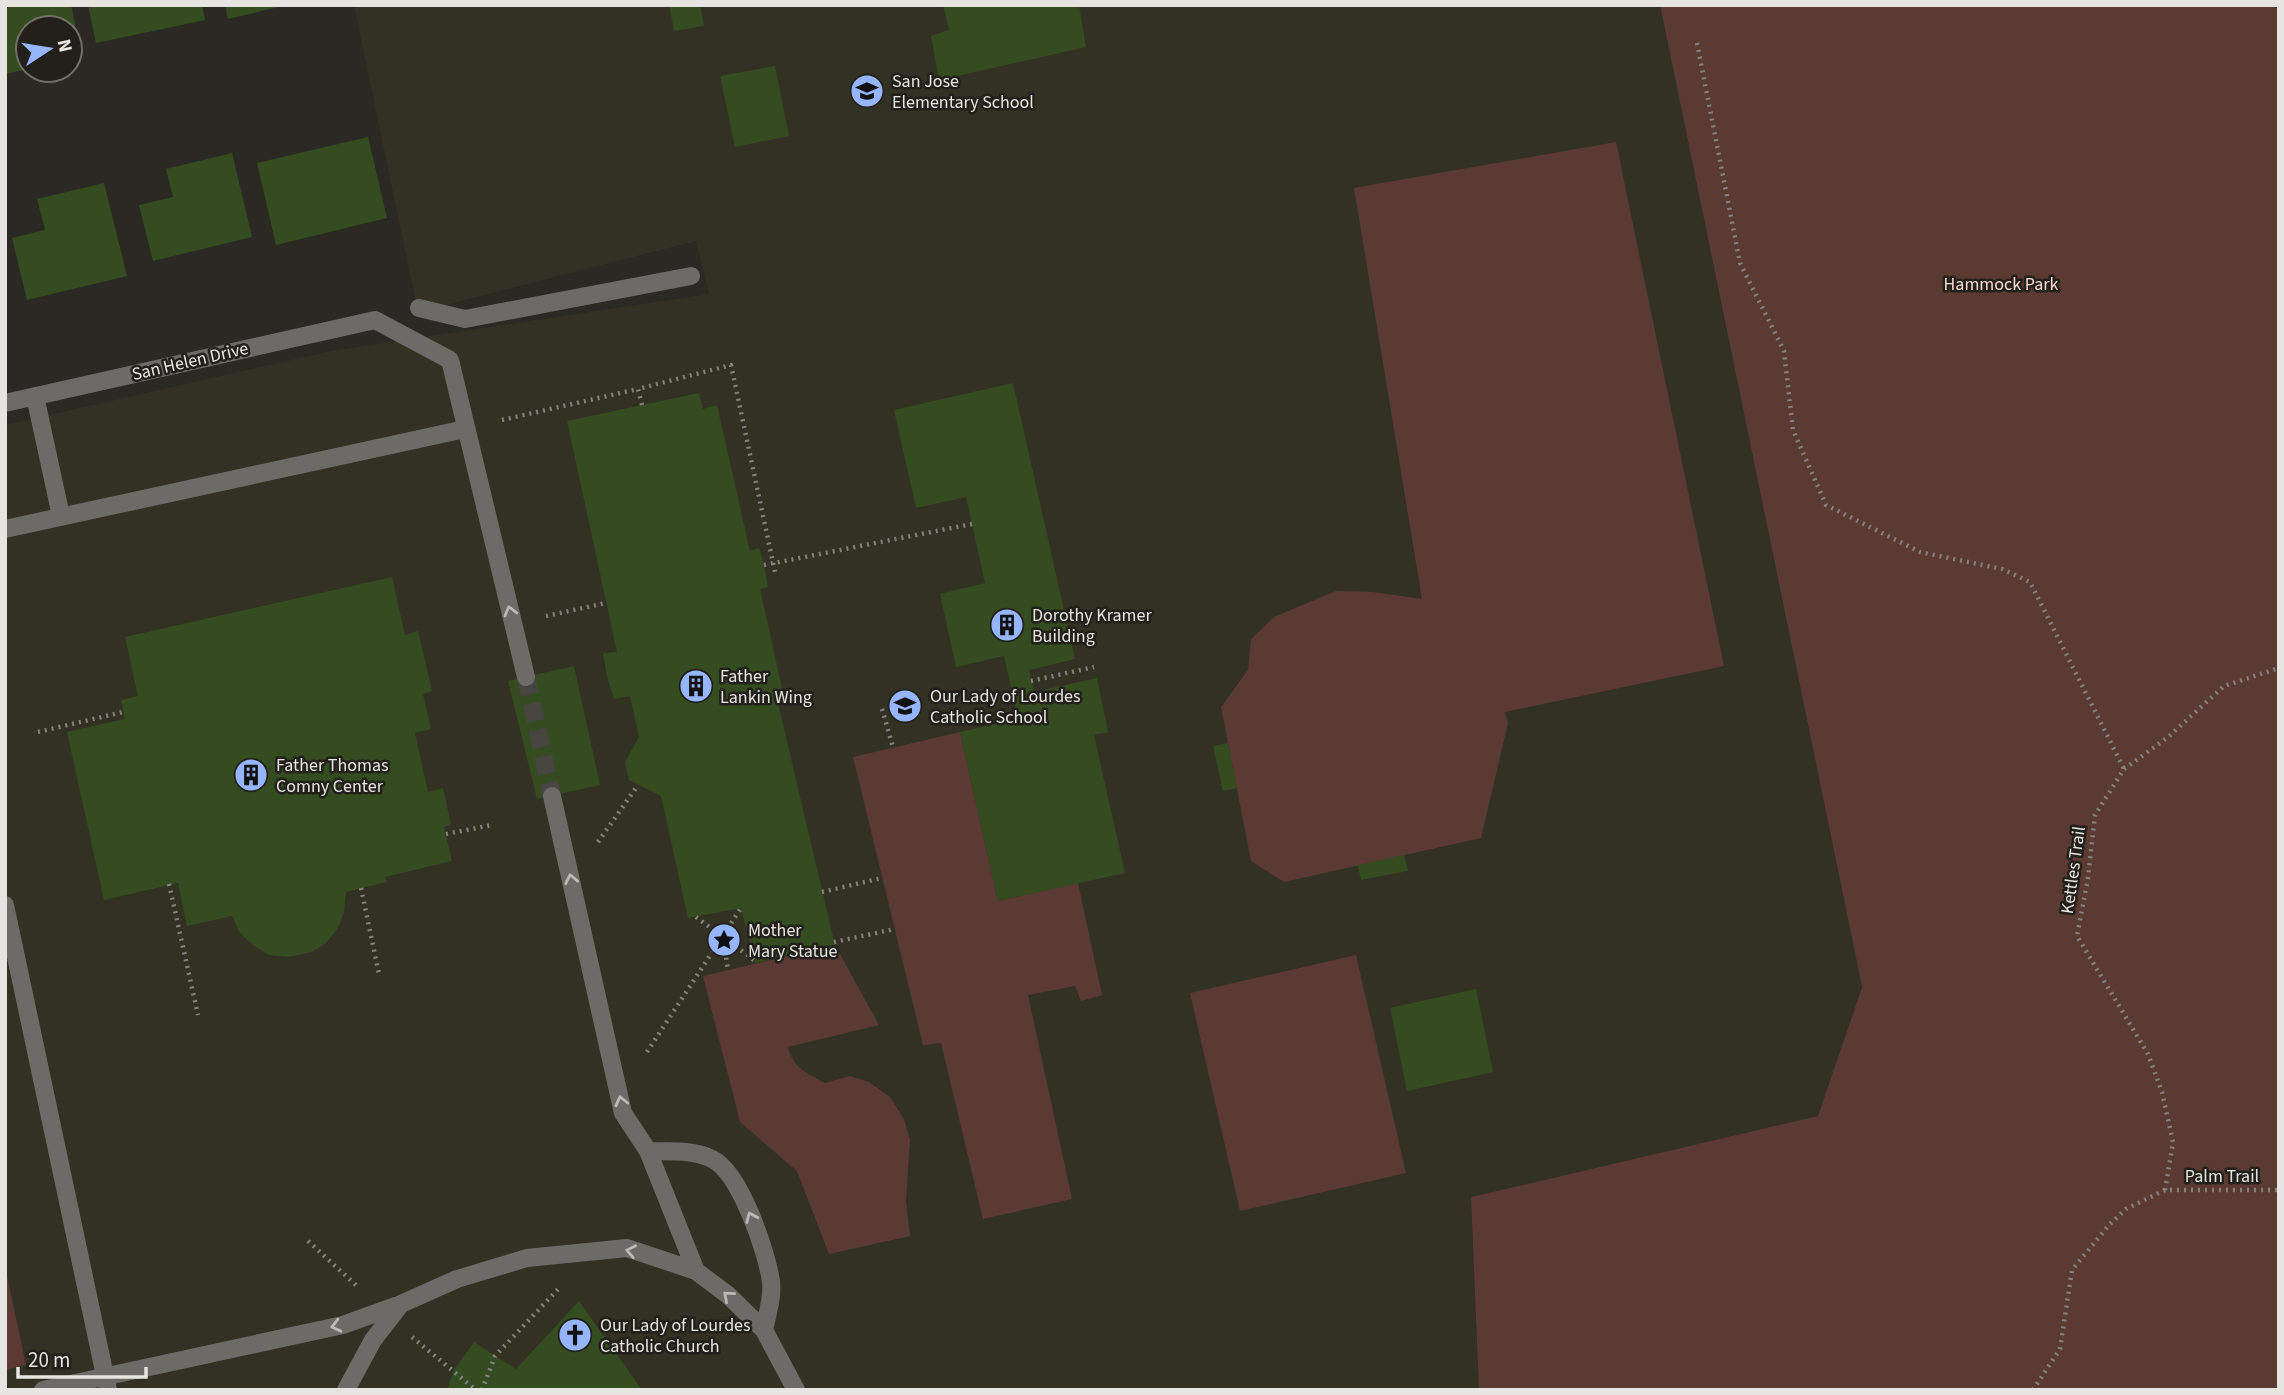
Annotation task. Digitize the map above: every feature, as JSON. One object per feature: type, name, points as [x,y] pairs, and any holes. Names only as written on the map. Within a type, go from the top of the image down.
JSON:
[{"type":"street","points":[[419,307],[466,319],[691,276]]},
{"type":"street","name":"San Helen Drive","points":[[5,403],[375,320],[450,360],[465,429]]},
{"type":"street","points":[[35,396],[61,516]]},
{"type":"street","points":[[5,529],[465,429],[526,677]]},
{"type":"street","points":[[552,796],[623,1113],[648,1151],[696,1270]]},
{"type":"street","points":[[5,905],[107,1383]]},
{"type":"street","points":[[648,1151],[693,1152],[715,1160],[737,1186],[761,1240],[771,1285],[764,1330]]},
{"type":"street","points":[[43,1390],[107,1383],[344,1325],[457,1279],[527,1258],[627,1248],[696,1270],[728,1295],[764,1330],[796,1390]]},
{"type":"street","points":[[345,1390],[373,1340],[401,1304]]},
{"type":"path","points":[[1697,43],[1740,263],[1784,351],[1793,430],[1826,505],[1920,552],[2003,569],[2030,582],[2124,769]]},
{"type":"path","points":[[502,420],[731,365],[775,572]]},
{"type":"path","points":[[638,389],[642,405]]},
{"type":"path","points":[[764,565],[972,524]]},
{"type":"path","points":[[547,616],[606,603]]},
{"type":"path","points":[[1031,681],[1094,667]]},
{"type":"path","name":"Kettles Trail","points":[[2165,1190],[2173,1142],[2162,1092],[2148,1054],[2077,936],[2088,878],[2095,815],[2124,769],[2167,738],[2224,686],[2279,668]]},
{"type":"path","points":[[883,709],[893,747]]},
{"type":"path","points":[[38,732],[123,712]]},
{"type":"path","points":[[598,842],[638,785]]},
{"type":"path","points":[[446,834],[492,825]]},
{"type":"path","points":[[822,892],[883,878]]},
{"type":"path","points":[[169,884],[198,1015]]},
{"type":"path","points":[[360,888],[379,974]]},
{"type":"path","points":[[647,1052],[741,908]]},
{"type":"path","points":[[696,917],[754,960]]},
{"type":"path","points":[[834,942],[895,929]]},
{"type":"path","points":[[723,936],[728,970]]},
{"type":"path","points":[[2033,1390],[2060,1349],[2072,1270],[2109,1225],[2126,1209],[2165,1190]]},
{"type":"path","name":"Palm Trail","points":[[2165,1190],[2279,1190]]},
{"type":"path","points":[[308,1241],[366,1295]]},
{"type":"path","points":[[482,1390],[495,1356],[561,1285]]},
{"type":"path","points":[[405,1331],[476,1390]]},
{"type":"shaded area","name":"Our Lady of Lourdes Catholic School","points":[[354,5],[1660,5],[1862,987],[1818,1116],[1471,1197],[1479,1390],[5,1390],[5,425],[331,351],[709,294],[696,241],[418,312]]},
{"type":"green space","name":"Hammock Park","points":[[1660,5],[2279,5],[2279,1390],[1479,1390],[1471,1197],[1818,1116],[1862,987]]},
{"type":"green space","points":[[1616,142],[1724,666],[1505,712],[1508,723],[1481,838],[1284,882],[1251,861],[1221,707],[1248,670],[1251,639],[1274,617],[1336,591],[1373,592],[1422,599],[1354,188]]},
{"type":"green space","points":[[960,732],[998,901],[1078,883],[1102,995],[1081,1001],[1075,986],[1028,995],[1072,1199],[983,1219],[941,1043],[923,1045],[853,757]]},
{"type":"green space","points":[[835,945],[879,1025],[788,1047],[797,1065],[825,1083],[850,1076],[869,1082],[890,1097],[904,1119],[910,1140],[906,1201],[910,1236],[829,1254],[797,1171],[740,1122],[703,976]]},
{"type":"green space","points":[[1356,955],[1406,1173],[1240,1211],[1190,993]]},
{"type":"green space","points":[[5,1266],[26,1365],[5,1370]]},
{"type":"building","points":[[5,5],[71,5],[73,14],[14,14],[14,72],[5,74]]},
{"type":"building","points":[[88,5],[202,5],[205,20],[96,43]]},
{"type":"building","points":[[225,5],[283,5],[283,6],[228,19]]},
{"type":"building","points":[[669,5],[700,5],[704,26],[674,31]]},
{"type":"building","points":[[943,5],[1079,5],[1086,47],[939,80],[931,36],[949,30]]},
{"type":"building","points":[[775,66],[789,136],[735,147],[720,76]]},
{"type":"building","points":[[368,137],[387,218],[276,245],[257,163]]},
{"type":"building","points":[[232,153],[252,237],[153,261],[139,205],[173,197],[166,169]]},
{"type":"building","points":[[104,183],[127,276],[27,300],[12,238],[45,230],[37,199]]},
{"type":"building","name":"Dorothy Kramer Building","points":[[1013,383],[1075,659],[1029,670],[1034,692],[1097,678],[1108,732],[1094,735],[1125,873],[998,901],[960,732],[1018,719],[1004,656],[956,667],[940,594],[985,583],[966,497],[916,508],[894,410]]},
{"type":"building","name":"Father Lankin Wing","points":[[699,393],[703,409],[717,405],[750,551],[759,548],[764,565],[768,587],[760,589],[784,697],[777,699],[835,945],[755,963],[741,908],[688,918],[661,796],[629,780],[625,762],[639,737],[630,696],[614,699],[607,676],[603,653],[617,652],[567,421]]},
{"type":"building","name":"Father Thomas Comny Center","points":[[392,577],[405,635],[418,631],[432,691],[423,694],[431,729],[415,733],[428,792],[443,788],[451,825],[444,827],[452,861],[385,877],[387,882],[346,892],[344,912],[338,928],[326,943],[312,952],[289,957],[269,955],[253,945],[240,933],[232,916],[187,926],[178,883],[104,900],[67,732],[125,719],[121,700],[138,696],[125,637]]},
{"type":"building","points":[[574,666],[600,785],[537,799],[508,681]]},
{"type":"building","points":[[1228,743],[1237,788],[1223,791],[1213,746]]},
{"type":"building","points":[[1404,855],[1408,871],[1361,880],[1358,865]]},
{"type":"building","points":[[1476,989],[1493,1072],[1407,1091],[1390,1008]]},
{"type":"building","name":"Our Lady of Lourdes Catholic Church","points":[[579,1301],[642,1390],[447,1390],[454,1370],[474,1342],[516,1369]]},
{"type":"tunnel","points":[[526,677],[552,796]]},
{"type":"place","name":"San Jose Elementary School","points":[[867,91]]},
{"type":"place","name":"Dorothy Kramer Building","points":[[1007,625]]},
{"type":"place","name":"Father Lankin Wing","points":[[696,686]]},
{"type":"place","name":"Our Lady of Lourdes Catholic School","points":[[905,706]]},
{"type":"place","name":"Father Thomas Comny Center","points":[[251,775]]},
{"type":"place","name":"Mother Mary Statue","points":[[724,940]]},
{"type":"place","name":"Our Lady of Lourdes Catholic Church","points":[[575,1335]]}]
